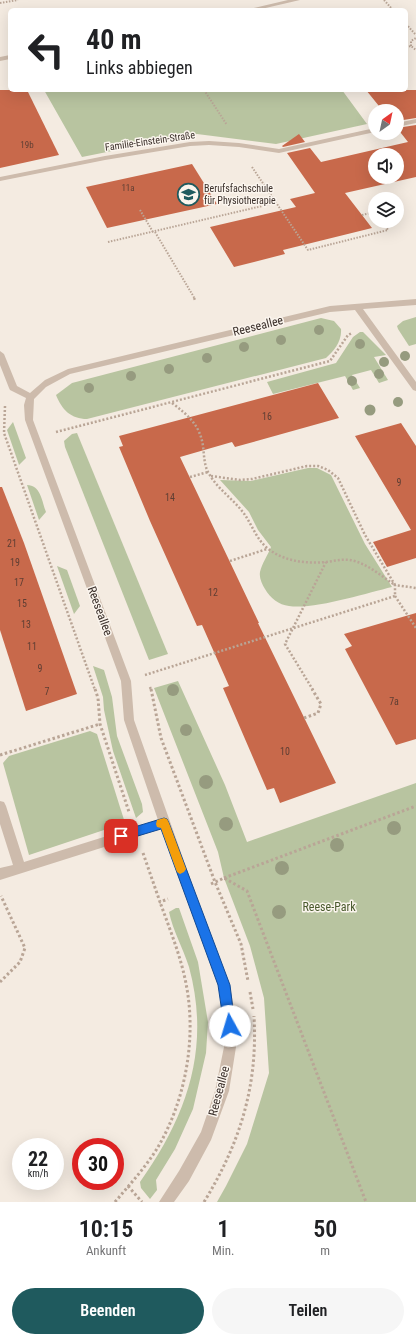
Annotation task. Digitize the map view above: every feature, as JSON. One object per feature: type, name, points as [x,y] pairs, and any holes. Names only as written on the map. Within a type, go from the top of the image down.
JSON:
[{"type":"street","points":[[258,8],[297,0]]},
{"type":"street","points":[[404,124],[416,121]]},
{"type":"street","name":"Familie-Einstein-Straße","points":[[0,179],[105,158],[190,144],[209,143],[239,145],[279,152],[368,132]]},
{"type":"street","name":"Reeseallee","points":[[166,1202],[184,1176],[206,1135],[222,1091],[230,1047],[229,1015],[224,985],[164,823],[129,720],[126,681],[29,420],[28,407],[31,397],[48,381],[68,372],[330,309],[416,302]]},
{"type":"street","points":[[357,307],[416,388]]},
{"type":"street","points":[[0,354],[13,388],[31,397]]},
{"type":"street","points":[[0,806],[20,869]]},
{"type":"street","points":[[0,874],[164,823]]},
{"type":"path","points":[[0,3],[18,0]]},
{"type":"path","points":[[384,0],[391,8]]},
{"type":"path","points":[[408,26],[416,36],[411,41],[411,46]]},
{"type":"path","points":[[408,47],[411,46],[416,50]]},
{"type":"path","points":[[205,92],[275,203],[308,250],[388,230],[387,228]]},
{"type":"path","points":[[108,242],[275,203]]},
{"type":"path","points":[[140,210],[195,300]]},
{"type":"path","points":[[362,215],[368,214]]},
{"type":"path","points":[[56,432],[330,361],[348,335],[368,323]]},
{"type":"path","points":[[172,402],[191,418],[199,428],[203,457],[208,472],[214,483],[245,513],[257,538],[267,549],[294,561],[326,562],[337,559],[357,562],[395,585],[416,588]]},
{"type":"path","points":[[4,433],[98,698],[100,724],[135,831],[182,963],[189,1001],[190,1035],[185,1072],[176,1106],[161,1140],[142,1169],[115,1202]]},
{"type":"path","points":[[210,476],[240,480],[252,479],[307,466],[318,466],[328,470],[338,478],[365,535],[395,585],[395,596],[416,628]]},
{"type":"path","points":[[190,477],[208,472]]},
{"type":"path","points":[[230,562],[267,549]]},
{"type":"path","points":[[304,718],[318,713],[321,704],[285,644],[326,562]]},
{"type":"path","points":[[126,681],[294,626],[395,596]]},
{"type":"path","points":[[0,755],[100,724]]},
{"type":"path","points":[[160,902],[416,806]]},
{"type":"path","points":[[224,878],[247,891],[366,1202]]},
{"type":"path","points":[[0,894],[25,948],[20,962],[0,982]]},
{"type":"path","points":[[128,1186],[142,1202]]},
{"type":"green space","points":[[45,92],[343,92],[367,124],[276,144],[197,134],[82,157]]},
{"type":"green space","points":[[416,317],[416,344],[409,346],[397,326],[403,321]]},
{"type":"green space","points":[[321,318],[334,321],[341,329],[340,338],[337,345],[326,358],[87,419],[81,419],[68,413],[61,405],[56,395],[72,383]]},
{"type":"green space","points":[[360,332],[363,332],[386,355],[374,357],[388,380],[379,383],[371,370],[352,375],[360,388],[353,390],[345,376],[273,394],[267,382],[336,363],[353,337]]},
{"type":"green space","points":[[13,422],[26,458],[19,465],[7,430]]},
{"type":"green space","points":[[77,433],[168,654],[149,660],[65,447],[64,441],[72,434]]},
{"type":"green space","points":[[308,468],[317,468],[331,475],[365,544],[392,587],[340,600],[312,606],[299,607],[282,604],[272,598],[267,592],[261,581],[260,572],[271,547],[258,530],[249,512],[220,480],[251,481]]},
{"type":"green space","points":[[27,485],[35,488],[42,499],[46,512],[39,520]]},
{"type":"green space","points":[[57,566],[67,570],[80,606],[74,614]]},
{"type":"green space","points":[[93,666],[104,670],[112,697],[117,736],[142,804],[143,812],[136,818],[113,751],[104,710],[103,697]]},
{"type":"green space","name":"Reese-Park","points":[[178,681],[225,785],[247,842],[416,783],[416,1202],[217,1202],[247,1144],[269,1073],[264,998],[250,946],[224,878],[218,852],[154,688]]},
{"type":"green space","points":[[90,731],[97,734],[125,823],[29,855],[3,763],[9,756]]},
{"type":"green space","points":[[179,908],[198,962],[208,1022],[206,1053],[193,1109],[175,1149],[156,1180],[157,1190],[150,1199],[141,1188],[140,1182],[157,1157],[171,1132],[182,1106],[196,1053],[197,1025],[195,997],[189,967],[169,912]]},
{"type":"building","points":[[0,90],[8,90],[8,92],[28,92],[59,155],[0,168]]},
{"type":"building","points":[[408,90],[416,90],[416,118],[404,120],[404,104],[377,104],[368,92],[408,92]]},
{"type":"building","points":[[416,125],[416,177],[404,180],[404,148],[382,148],[408,142],[404,137],[404,127]]},
{"type":"building","points":[[299,134],[305,142],[282,146]]},
{"type":"building","points":[[310,148],[321,162],[368,151],[368,184],[385,184],[345,193],[368,223],[368,228],[372,228],[283,250],[285,254],[234,267],[210,227],[296,207],[290,199],[315,193],[287,153]]},
{"type":"building","points":[[192,164],[217,204],[107,228],[86,187]]},
{"type":"building","points":[[318,383],[339,418],[235,447],[232,442],[180,457],[258,623],[336,783],[280,803],[274,788],[267,790],[223,688],[229,686],[202,625],[197,626],[150,521],[119,447],[123,446],[119,436]]},
{"type":"building","points":[[401,423],[416,446],[416,558],[387,567],[373,542],[411,530],[355,436]]},
{"type":"building","points":[[0,487],[2,487],[24,543],[77,694],[26,711],[0,630]]},
{"type":"building","points":[[416,613],[416,739],[396,745],[345,649],[352,646],[344,634]]},
{"type":"slow traffic","points":[[161,824],[164,823],[180,869]]},
{"type":"place","name":"Berufsfachschule für Physiotherapie","points":[[188,194]]},
{"type":"route","points":[[121,836],[164,823],[224,985],[230,1026]]}]
